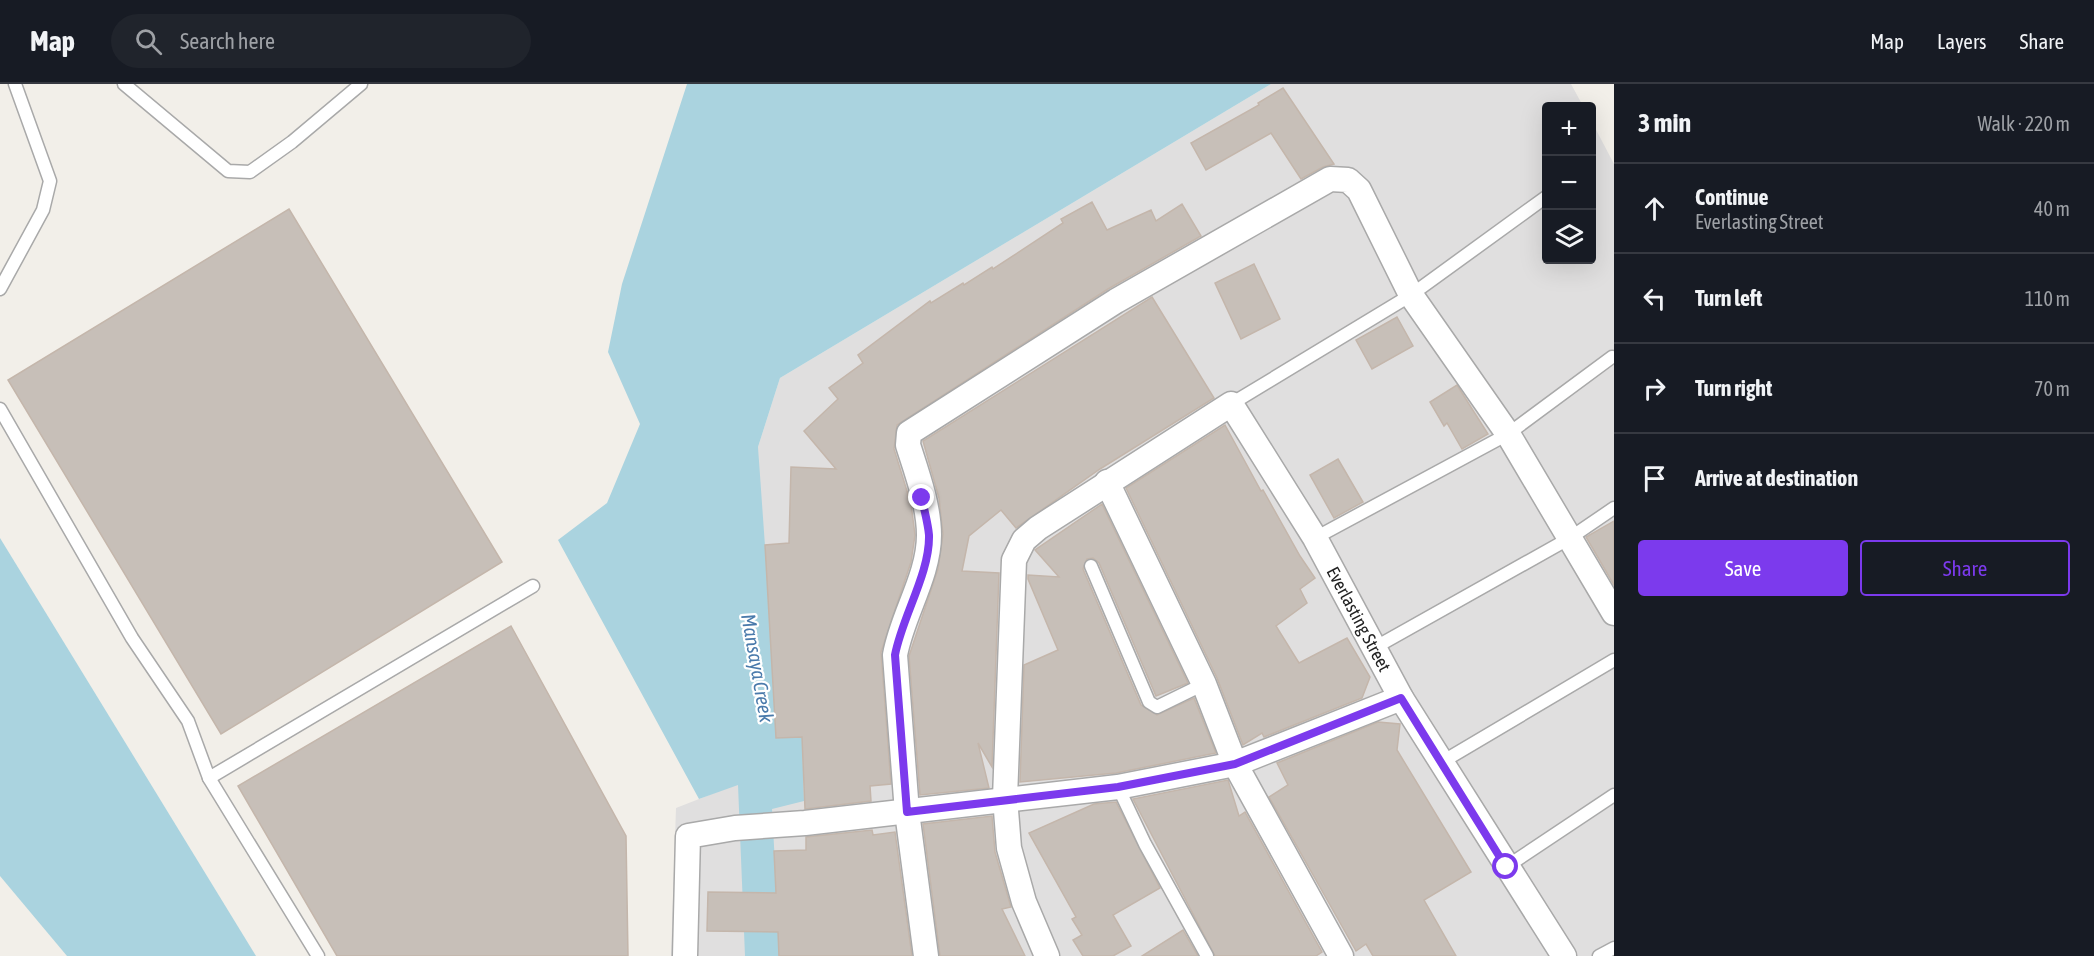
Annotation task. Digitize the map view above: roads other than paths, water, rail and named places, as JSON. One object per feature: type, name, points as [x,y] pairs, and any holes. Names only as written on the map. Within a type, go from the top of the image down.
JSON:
[{"type":"street","points":[[926,956],[907,812],[895,655],[899,633],[924,567],[929,536],[908,445],[909,433],[1116,301],[1330,179],[1348,180],[1359,190],[1412,295],[1508,434],[1614,613]]},
{"type":"street","points":[[1047,956],[1024,902],[1009,848],[1005,798],[1014,560],[1024,540],[1038,528],[1231,404]]},
{"type":"street","name":"Everlasting Street","points":[[1231,404],[1316,538],[1401,698],[1564,956]]},
{"type":"street","points":[[1107,482],[1204,684],[1235,764],[1341,956]]},
{"type":"street","points":[[685,956],[688,836],[735,828],[805,824],[1005,798],[1118,787],[1235,764],[1401,698]]},
{"type":"lane","points":[[0,289],[43,210],[50,182],[15,84]]},
{"type":"lane","points":[[124,84],[228,171],[240,173],[250,172],[292,142],[361,84]]},
{"type":"lane","points":[[1231,404],[1412,295],[1542,200]]},
{"type":"lane","points":[[1316,538],[1508,434],[1612,357]]},
{"type":"lane","points":[[0,409],[132,638],[188,721],[209,778],[318,956]]},
{"type":"lane","points":[[1374,648],[1570,538],[1614,508]]},
{"type":"lane","points":[[1091,566],[1149,702],[1157,707],[1204,684]]},
{"type":"lane","points":[[209,778],[533,586]]},
{"type":"lane","points":[[1442,762],[1614,660]]},
{"type":"lane","points":[[1118,787],[1145,844],[1207,956]]},
{"type":"lane","points":[[1506,867],[1614,795]]},
{"type":"lane","points":[[1599,956],[1614,948]]},
{"type":"water","name":"Mansaya Creek","points":[[687,84],[1271,84],[780,378],[758,447],[773,659],[802,737],[804,801],[772,809],[780,956],[745,956],[738,785],[699,799],[558,540],[607,503],[640,424],[608,352],[622,284]]},
{"type":"water","points":[[0,538],[256,956],[67,956],[0,876]]}]
